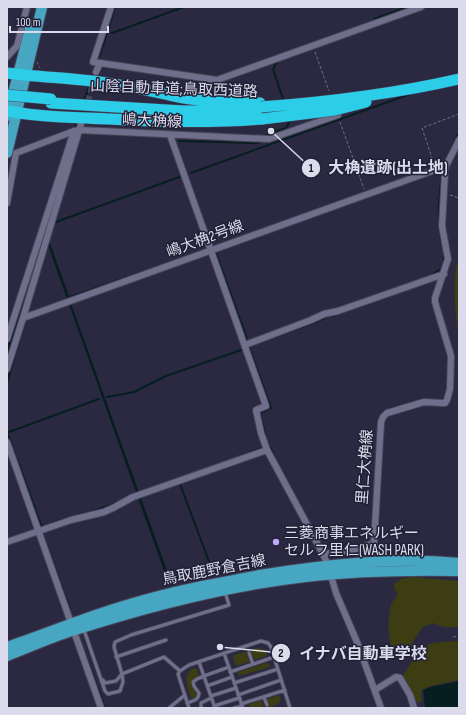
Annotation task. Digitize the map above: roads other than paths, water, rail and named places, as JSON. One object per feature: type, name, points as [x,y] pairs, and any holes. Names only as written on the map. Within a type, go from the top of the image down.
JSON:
[{"type":"highway","points":[[16,74],[71,78],[119,85],[186,98],[232,102],[261,110],[334,110],[376,99],[459,83]]},
{"type":"highway","points":[[10,113],[169,121],[235,121],[261,110],[408,89],[459,79]]},
{"type":"highway","name":"山陰自動車道;鳥取西道路","points":[[7,95],[51,101]]},
{"type":"highway","name":"山陰自動車道;鳥取西道路","points":[[7,98],[182,111],[261,110]]},
{"type":"main road","points":[[10,153],[10,113],[16,74],[39,7]]},
{"type":"main road","name":"鳥取鹿野倉吉線","points":[[7,656],[129,604],[180,590],[328,565],[398,561],[459,563]]},
{"type":"main road","name":"鳥取鹿野倉吉線","points":[[7,647],[76,627],[225,590],[304,577],[372,571],[459,571]]},
{"type":"street","points":[[7,57],[17,46],[27,7]]},
{"type":"street","points":[[111,7],[93,62],[217,80],[421,7]]},
{"type":"street","points":[[96,72],[100,63]]},
{"type":"street","name":"嶋大桷線","points":[[10,153],[78,128],[170,135],[269,139],[338,115]]},
{"type":"street","points":[[7,369],[78,128]]},
{"type":"street","points":[[7,339],[78,128]]},
{"type":"street","points":[[170,135],[246,345],[266,406],[256,410],[261,433],[267,450],[328,565],[336,593],[357,642],[381,708]]},
{"type":"street","name":"里仁大桷線","points":[[323,554],[350,551],[374,543],[381,422],[383,417],[387,413],[424,402],[445,403],[447,400],[450,389],[451,356],[435,298],[448,259],[442,226],[446,166],[459,140]]},
{"type":"street","points":[[7,203],[10,153]]},
{"type":"street","name":"嶋大桷2号線","points":[[23,318],[446,166]]},
{"type":"street","points":[[246,345],[324,314],[338,311],[444,274]]},
{"type":"street","points":[[7,442],[76,627],[101,708]]},
{"type":"street","points":[[7,542],[71,520],[113,508],[134,497],[267,450]]},
{"type":"street","points":[[375,690],[396,677],[400,678],[410,695],[414,708]]},
{"type":"lane","points":[[76,627],[101,678],[105,691],[108,694],[114,694],[120,692],[123,682],[116,657],[114,647],[115,642],[120,639],[229,605],[225,590]]},
{"type":"lane","points":[[116,657],[166,640]]},
{"type":"lane","points":[[189,708],[178,674],[180,671],[199,662],[261,641],[268,643],[274,657],[289,708]]},
{"type":"lane","points":[[224,653],[242,706]]},
{"type":"lane","points":[[249,653],[253,664]]},
{"type":"lane","points":[[101,678],[106,683],[111,683],[116,681],[122,674],[164,657],[180,671]]},
{"type":"lane","points":[[230,672],[274,657]]},
{"type":"lane","points":[[199,662],[215,707],[281,680]]},
{"type":"lane","points":[[214,667],[216,672]]},
{"type":"lane","points":[[187,703],[199,697],[199,693],[194,686],[196,679],[229,667]]},
{"type":"lane","points":[[234,684],[278,669]]},
{"type":"lane","points":[[218,677],[219,682]]},
{"type":"lane","points":[[207,686],[232,677]]},
{"type":"lane","points":[[220,687],[222,692]]},
{"type":"lane","points":[[201,708],[201,703],[211,697],[236,688]]},
{"type":"lane","points":[[234,708],[284,690]]},
{"type":"lane","points":[[169,708],[185,695]]},
{"type":"lane","points":[[224,697],[226,703]]},
{"type":"lane","points":[[264,697],[266,705]]},
{"type":"waterway","points":[[103,46],[115,7]]},
{"type":"waterway","points":[[112,33],[184,7]]},
{"type":"waterway","points":[[374,19],[407,7]]},
{"type":"waterway","points":[[277,62],[273,69],[284,102]]},
{"type":"waterway","points":[[191,173],[410,94]]},
{"type":"waterway","points":[[264,136],[286,128],[290,121],[289,119]]},
{"type":"waterway","points":[[448,157],[459,133]]},
{"type":"waterway","points":[[179,141],[258,143],[261,140]]},
{"type":"waterway","points":[[437,166],[445,163]]},
{"type":"waterway","points":[[441,239],[439,207],[442,174]]},
{"type":"waterway","points":[[56,222],[182,176]]},
{"type":"waterway","points":[[216,253],[247,339]]},
{"type":"waterway","points":[[444,253],[444,262]]},
{"type":"waterway","points":[[430,276],[442,268]]},
{"type":"waterway","points":[[266,340],[316,322],[328,316],[332,316],[390,296]]},
{"type":"waterway","points":[[7,383],[25,321]]},
{"type":"waterway","points":[[249,347],[271,408],[260,413],[266,438]]},
{"type":"waterway","points":[[107,397],[134,392],[166,376],[241,350]]},
{"type":"waterway","points":[[9,432],[99,399]]},
{"type":"waterway","points":[[253,409],[257,426]]},
{"type":"waterway","points":[[7,432],[41,525],[45,526]]},
{"type":"waterway","points":[[240,456],[262,448],[263,446]]},
{"type":"waterway","points":[[270,447],[275,459]]},
{"type":"waterway","points":[[280,468],[297,500]]},
{"type":"waterway","points":[[180,484],[214,575]]},
{"type":"waterway","points":[[52,523],[118,502]]},
{"type":"waterway","points":[[44,538],[70,609]]},
{"type":"waterway","points":[[318,539],[321,543]]},
{"type":"waterway","points":[[86,656],[105,708]]},
{"type":"tunnel","points":[[83,119],[94,80]]},
{"type":"place","name":"大桷遺跡(出土地)","points":[[271,131]]},
{"type":"place","name":"三菱商事エネルギー セルフ里仁(WASH PARK)","points":[[276,542]]},
{"type":"place","name":"イナバ自動車学校","points":[[220,647]]}]
